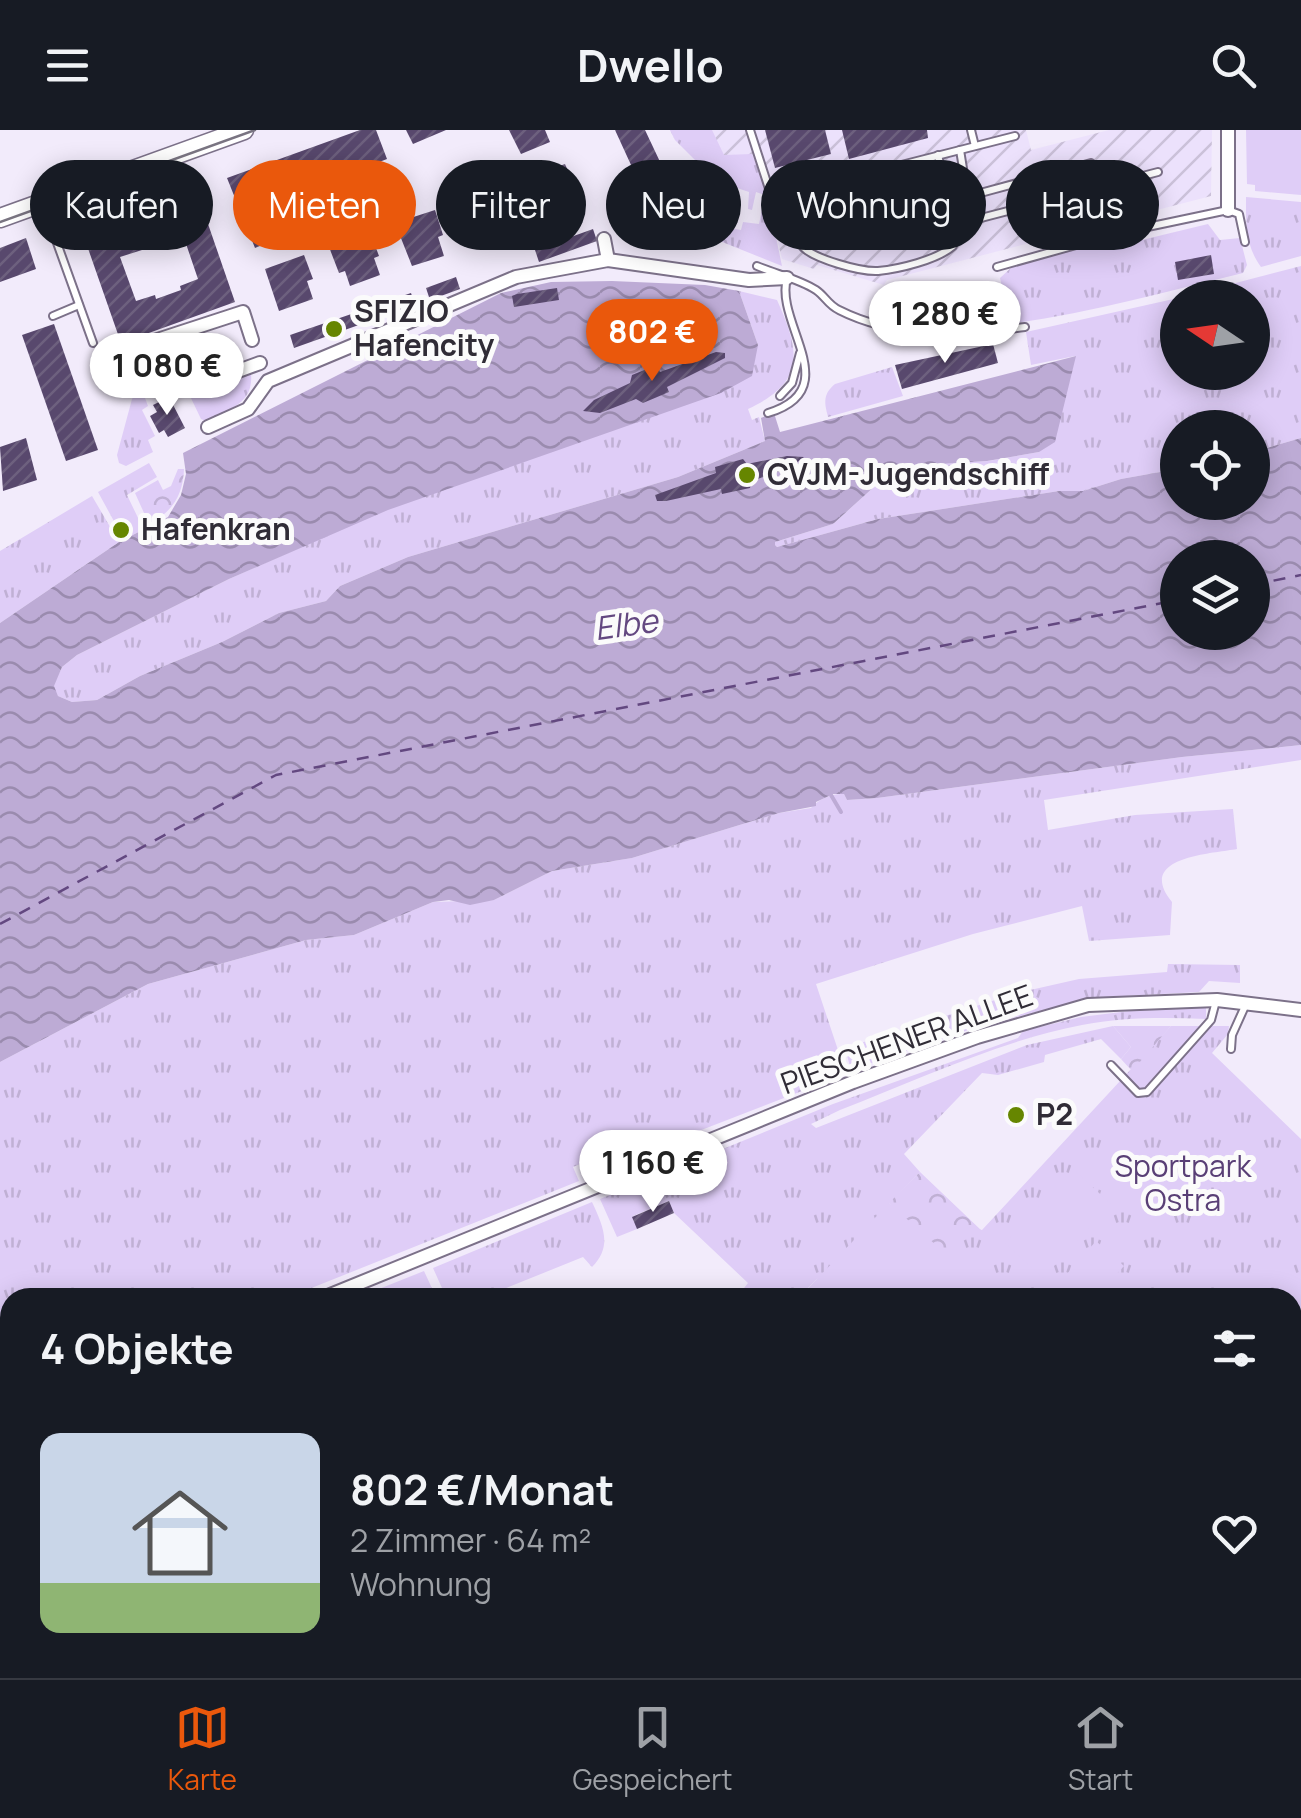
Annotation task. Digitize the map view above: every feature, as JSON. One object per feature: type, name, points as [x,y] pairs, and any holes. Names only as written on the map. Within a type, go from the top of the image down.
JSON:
[{"type":"main road","points":[[160,160],[244,130]]},
{"type":"main road","points":[[0,218],[30,207]]},
{"type":"street","points":[[1228,130],[1228,210]]},
{"type":"street","points":[[604,238],[608,260]]},
{"type":"street","points":[[208,428],[248,409],[268,381],[515,273],[608,260],[749,280],[788,278]]},
{"type":"street","points":[[99,360],[243,312],[252,340]]},
{"type":"street","points":[[198,379],[200,385],[259,361],[268,381]]},
{"type":"street","name":"PIESCHENER ALLEE","points":[[348,1288],[853,1082],[977,1037],[1088,1005],[1217,1000],[1301,1010]]},
{"type":"lane","points":[[750,130],[761,164]]},
{"type":"lane","points":[[971,130],[975,146]]},
{"type":"lane","points":[[922,160],[1015,136]]},
{"type":"lane","points":[[960,150],[966,187],[973,196],[1006,187]]},
{"type":"lane","points":[[938,156],[939,160]]},
{"type":"lane","points":[[997,267],[1118,233],[1228,210],[1239,214],[1244,242]]},
{"type":"lane","points":[[59,250],[93,343]]},
{"type":"lane","points":[[806,250],[858,270],[884,270],[949,250]]},
{"type":"lane","points":[[757,266],[814,289],[839,311],[892,328],[983,333],[1025,327]]},
{"type":"lane","points":[[768,413],[793,403],[802,391],[805,362],[784,298],[788,278]]},
{"type":"lane","points":[[53,316],[79,305]]},
{"type":"lane","points":[[780,396],[792,383],[802,346]]},
{"type":"lane","points":[[1111,1066],[1138,1093],[1147,1092],[1211,1020],[1217,1000]]},
{"type":"lane","points":[[1231,1049],[1232,1035],[1248,1001]]},
{"type":"shaded area","points":[[670,130],[1026,130],[1031,150],[1109,130],[1212,130],[1211,196],[1159,209],[1159,160],[1006,160],[1006,249],[887,280],[884,285],[782,259],[780,250],[986,250],[986,160],[761,160],[761,188],[741,177],[741,160],[711,160],[675,140]]},
{"type":"green space","points":[[670,130],[712,130],[724,155],[752,154],[761,176],[761,194],[756,192],[752,210],[748,209],[749,192],[741,189],[741,160],[695,160]]},
{"type":"green space","points":[[1246,130],[1301,130],[1301,195],[1255,191],[1255,185],[1247,184]]},
{"type":"green space","points":[[1246,197],[1301,202],[1301,256],[1261,267],[1249,242]]},
{"type":"green space","points":[[761,214],[761,250],[779,250],[782,266],[741,250],[743,222],[759,224]]},
{"type":"green space","points":[[1208,224],[1220,240],[1240,238],[1247,265],[1243,273],[1215,280],[1160,280],[1160,294],[1055,317],[940,329],[944,323],[1009,318],[1000,278],[1013,266],[1074,250],[1159,250],[1159,236]]},
{"type":"green space","points":[[1301,266],[1301,438],[1270,447],[1270,410],[1160,410],[1160,472],[1083,491],[1059,491],[878,519],[775,545],[833,524],[896,467],[988,461],[1039,452],[1075,356],[1031,365],[1026,332],[1160,302],[1160,390],[1270,390],[1270,280],[1247,280]]},
{"type":"green space","points":[[739,291],[777,300],[791,336],[793,364],[789,377],[767,399],[748,409],[752,420],[759,417],[765,441],[678,477],[408,557],[340,586],[326,601],[279,613],[140,676],[97,700],[72,702],[58,696],[53,686],[62,667],[77,655],[229,579],[758,345]]},
{"type":"green space","points":[[892,367],[903,396],[828,417],[826,399],[835,384]]},
{"type":"green space","points":[[251,373],[244,399],[206,421],[201,419],[189,394]]},
{"type":"green space","points":[[141,387],[148,406],[142,410],[155,436],[148,440],[153,452],[126,466],[119,463],[117,455],[132,399]]},
{"type":"green space","points":[[149,463],[157,477],[127,495],[140,522],[147,519],[150,526],[119,542],[0,623],[0,551],[92,496],[116,537],[129,531],[124,521],[116,525],[98,492]]},
{"type":"green space","points":[[178,469],[184,469],[179,495],[164,514],[149,524],[135,493],[158,480],[163,490],[171,486]]},
{"type":"green space","points":[[1301,745],[1301,760],[1044,800],[1048,830],[1135,815],[1233,809],[1237,849],[1180,861],[1163,875],[1163,887],[1172,902],[1170,935],[1089,941],[1082,906],[973,934],[816,984],[846,1074],[598,1170],[585,1162],[573,1167],[579,1181],[312,1288],[0,1288],[0,1062],[148,984],[306,940],[354,935],[433,902],[494,900],[552,871],[632,858],[779,813],[811,808],[835,794],[844,794],[847,800],[877,798]]},
{"type":"green space","points":[[1168,964],[1240,965],[1240,983],[1209,981],[1199,992],[1090,998],[974,1028],[851,1070],[845,1048],[1017,993],[1079,979],[1167,972]]},
{"type":"green space","name":"Sportpark Ostra","points":[[1153,1008],[1206,1008],[1206,1019],[1097,1022],[1020,1041],[811,1124],[816,1128],[1027,1045],[1113,1026],[1131,1047],[1121,1059],[1101,1039],[1045,1055],[1044,1062],[998,1075],[982,1073],[904,1154],[920,1172],[889,1204],[982,1230],[1171,1026],[1229,1026],[1228,1034],[1212,1053],[1301,1139],[1301,1288],[936,1288],[840,1263],[808,1288],[744,1288],[748,1283],[674,1213],[669,1201],[633,1216],[637,1229],[617,1237],[600,1199],[833,1104],[1018,1038],[1023,1031],[1081,1017]]},
{"type":"green space","points":[[1113,1026],[1171,1026],[1132,1071],[1121,1059],[1131,1047]]},
{"type":"green space","points":[[1073,1169],[1111,1204],[1043,1278],[1005,1243]]},
{"type":"green space","points":[[920,1172],[982,1231],[970,1230],[947,1255],[889,1203]]},
{"type":"green space","points":[[592,1202],[602,1228],[604,1244],[592,1267],[583,1257],[506,1288],[442,1288],[433,1268]]},
{"type":"green space","points":[[889,1203],[981,1288],[809,1288]]},
{"type":"green space","points":[[1096,1241],[1124,1266],[1104,1288],[1055,1288]]},
{"type":"green space","points":[[424,1271],[432,1288],[382,1288]]},
{"type":"water","name":"Elbe","points":[[612,281],[705,285],[739,291],[758,345],[752,376],[721,393],[388,510],[229,579],[77,655],[62,667],[54,686],[58,696],[72,702],[97,700],[140,676],[279,613],[326,601],[340,586],[408,557],[678,477],[765,441],[761,418],[774,413],[780,432],[1076,356],[1055,442],[1039,452],[987,461],[896,467],[833,524],[775,545],[878,519],[1059,491],[1083,491],[1160,472],[1160,520],[1270,520],[1270,447],[1301,438],[1301,745],[877,798],[847,800],[844,794],[833,794],[816,802],[816,806],[779,813],[632,858],[552,871],[494,900],[470,905],[449,900],[433,902],[354,935],[306,940],[148,984],[0,1062],[0,623],[119,542],[168,517],[181,495],[186,474],[183,453],[501,293],[551,282]]},
{"type":"building","points":[[360,130],[376,130],[387,159],[384,160],[277,160]]},
{"type":"building","points":[[406,130],[446,130],[413,144]]},
{"type":"building","points":[[509,130],[545,130],[550,142],[521,154]]},
{"type":"building","points":[[615,130],[645,130],[659,160],[629,160]]},
{"type":"building","points":[[765,130],[825,130],[831,154],[807,160],[773,160]]},
{"type":"building","points":[[842,130],[927,130],[928,138],[849,159]]},
{"type":"building","points":[[435,210],[436,250],[442,250],[444,256],[412,266],[406,250],[416,250],[416,216]]},
{"type":"building","points":[[593,229],[597,241],[586,245],[586,232]]},
{"type":"building","points":[[26,238],[36,269],[0,282],[0,248]]},
{"type":"building","points":[[213,238],[235,302],[121,343],[89,250],[142,250],[120,257],[136,301],[155,295],[156,299],[198,279],[188,250],[213,250]]},
{"type":"building","points":[[330,250],[377,250],[379,256],[374,258],[380,275],[350,286],[345,271],[339,273]]},
{"type":"building","points":[[535,250],[572,250],[539,262]]},
{"type":"building","points":[[304,255],[313,279],[307,281],[313,299],[279,311],[265,269]]},
{"type":"building","points":[[1211,255],[1214,274],[1178,280],[1175,262]]},
{"type":"building","points":[[456,277],[460,289],[430,300],[426,288]]},
{"type":"building","points":[[557,288],[559,300],[514,307],[512,296]]},
{"type":"building","points":[[411,293],[415,305],[385,315],[381,303]]},
{"type":"building","points":[[366,309],[370,321],[294,348],[290,335]]},
{"type":"building","points":[[54,324],[98,450],[66,461],[22,335]]},
{"type":"building","points":[[993,344],[998,363],[902,389],[895,365]]},
{"type":"building","points":[[716,352],[725,353],[725,358],[667,387],[669,392],[600,413],[583,411],[594,400],[630,383],[632,375],[657,365],[660,372]]},
{"type":"building","points":[[169,397],[185,428],[168,437],[164,430],[159,433],[150,416],[157,412],[153,405]]},
{"type":"building","points":[[26,438],[37,480],[3,491],[0,447]]},
{"type":"building","points":[[787,456],[804,457],[791,467],[752,481],[750,488],[722,494],[721,489],[666,501],[657,501],[655,495],[716,473],[715,467],[743,459],[747,464]]},
{"type":"building","points":[[669,1201],[674,1213],[637,1229],[632,1217]]},
{"type":"waterway","points":[[831,795],[841,812]]},
{"type":"ferry route","points":[[1270,581],[1301,575]]},
{"type":"ferry route","points":[[0,924],[276,775],[1160,603]]},
{"type":"tram line","points":[[0,222],[255,130]]},
{"type":"place","name":"SFIZIO Hafencity","points":[[334,329]]},
{"type":"place","name":"CVJM-Jugendschiff","points":[[747,475]]},
{"type":"place","name":"Hafenkran","points":[[121,530]]},
{"type":"place","name":"P2","points":[[1016,1115]]}]
